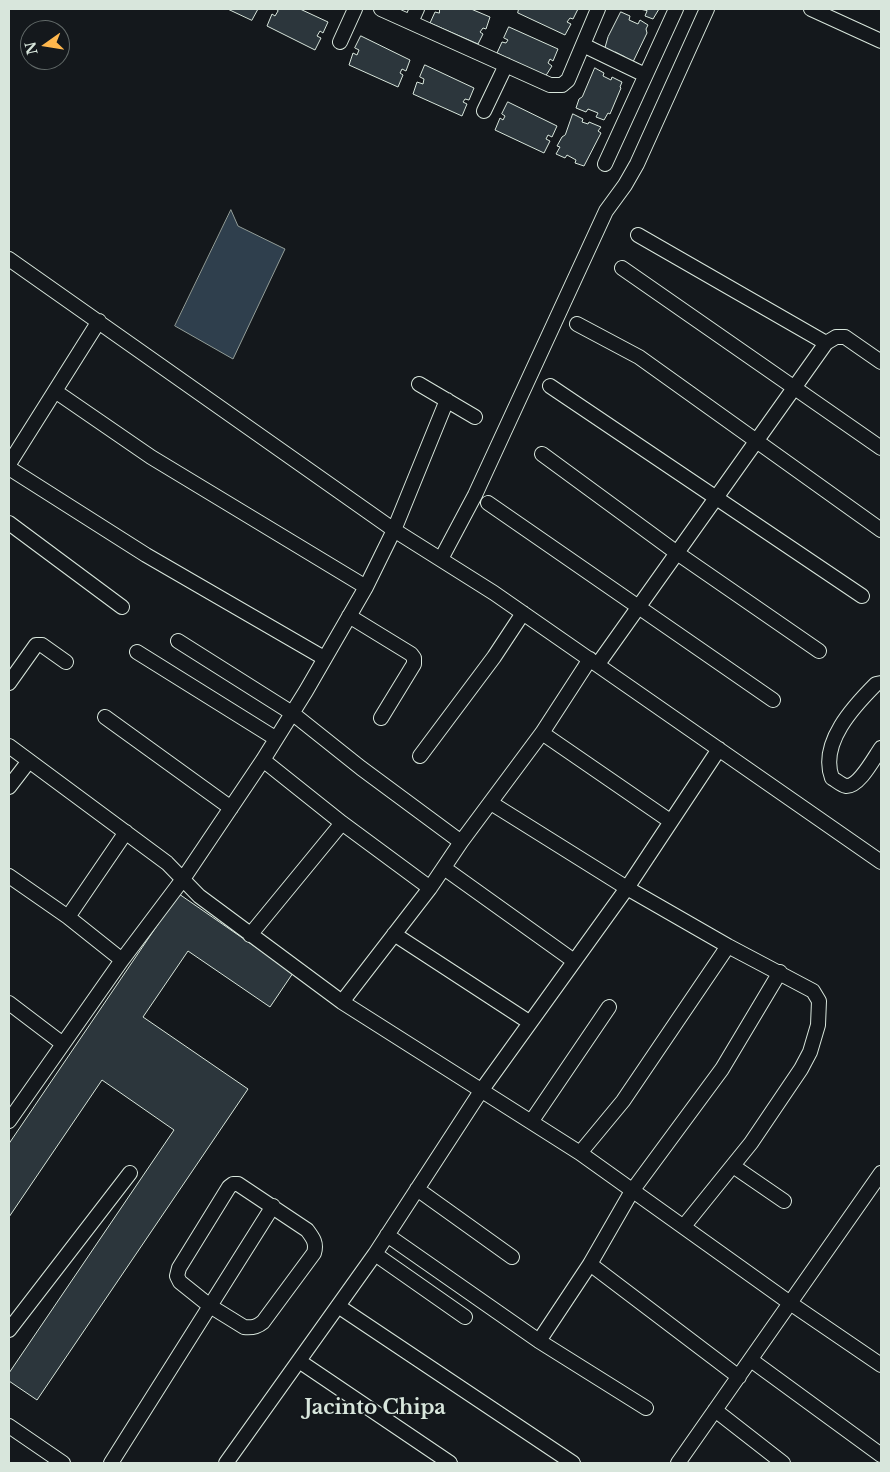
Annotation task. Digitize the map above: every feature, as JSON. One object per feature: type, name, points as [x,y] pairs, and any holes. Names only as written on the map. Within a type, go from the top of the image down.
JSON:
[{"type":"street","points":[[340,42],[356,9]]},
{"type":"street","points":[[381,9],[550,85],[562,85],[568,80],[598,9]]},
{"type":"street","points":[[411,22],[417,9]]},
{"type":"street","points":[[606,164],[676,9]]},
{"type":"street","points":[[441,559],[475,496],[606,211],[626,185],[637,164],[707,9]]},
{"type":"street","points":[[817,10],[881,41]]},
{"type":"street","points":[[583,45],[645,75]]},
{"type":"street","points":[[484,111],[506,65]]},
{"type":"street","points":[[638,235],[826,343]]},
{"type":"street","points":[[9,259],[394,530],[523,613],[881,862]]},
{"type":"street","points":[[622,268],[881,448]]},
{"type":"street","points":[[9,464],[99,321]]},
{"type":"street","points":[[577,324],[639,357],[881,530]]},
{"type":"street","points":[[342,1002],[430,888],[461,842],[594,662],[638,608],[826,343],[836,336],[845,337],[881,362]]},
{"type":"street","points":[[419,384],[476,416]]},
{"type":"street","points":[[550,386],[862,596]]},
{"type":"street","points":[[55,391],[151,457],[366,587]]},
{"type":"street","points":[[9,1121],[122,960],[183,879],[263,760],[292,713],[366,587],[394,530],[447,400]]},
{"type":"street","points":[[542,454],[677,553],[819,651]]},
{"type":"street","points":[[9,468],[146,555],[324,658]]},
{"type":"street","points":[[488,503],[773,700]]},
{"type":"street","points":[[9,523],[122,606]]},
{"type":"street","points":[[420,756],[494,657],[523,613]]},
{"type":"street","points":[[349,616],[411,654],[414,658],[414,664],[381,718]]},
{"type":"street","points":[[178,641],[292,713],[361,768],[461,842]]},
{"type":"street","points":[[9,683],[36,645],[42,646],[66,662]]},
{"type":"street","points":[[137,652],[275,738]]},
{"type":"street","points":[[881,683],[876,684],[853,707],[838,729],[829,764],[832,778],[845,786],[853,784],[860,779],[881,748]]},
{"type":"street","points":[[105,717],[231,808]]},
{"type":"street","points":[[542,733],[670,821]]},
{"type":"street","points":[[9,746],[167,863],[200,896],[250,936],[342,1002],[580,1153],[790,1303],[881,1365]]},
{"type":"street","points":[[226,1463],[375,1254],[481,1091],[627,888],[719,749]]},
{"type":"street","points":[[263,760],[342,823],[430,888]]},
{"type":"street","points":[[9,787],[29,761]]},
{"type":"street","points":[[491,803],[627,888],[728,946],[813,991],[819,1002],[818,1025],[810,1052],[801,1069],[776,1108],[684,1226]]},
{"type":"street","points":[[250,936],[342,823]]},
{"type":"street","points":[[68,917],[126,832]]},
{"type":"street","points":[[444,868],[574,961]]},
{"type":"street","points":[[9,876],[68,917],[122,960]]},
{"type":"street","points":[[394,934],[530,1022]]},
{"type":"street","points":[[580,1153],[623,1101],[728,946]]},
{"type":"street","points":[[539,1341],[590,1264],[632,1191],[722,1069],[780,972]]},
{"type":"street","points":[[9,1002],[63,1044]]},
{"type":"street","points":[[531,1122],[609,1007]]},
{"type":"street","points":[[732,1166],[784,1201]]},
{"type":"street","points":[[9,1330],[130,1173]]},
{"type":"street","points":[[678,1463],[881,1173]]},
{"type":"street","points":[[233,1184],[238,1184],[307,1230],[314,1239],[316,1247],[314,1253],[264,1322],[256,1327],[244,1327],[210,1306],[180,1282],[177,1276],[179,1268],[229,1187],[233,1184]]},
{"type":"street","points":[[416,1189],[512,1257]]},
{"type":"street","points":[[111,1463],[273,1206]]},
{"type":"street","points":[[387,1235],[539,1341],[646,1408]]},
{"type":"street","points":[[375,1254],[465,1317]]},
{"type":"street","points":[[590,1264],[738,1377]]},
{"type":"street","points":[[338,1306],[574,1463]]},
{"type":"street","points":[[750,1360],[881,1455]]},
{"type":"street","points":[[299,1361],[450,1463]]},
{"type":"street","points":[[715,1410],[783,1463]]},
{"type":"street","points":[[9,1426],[54,1461]]},
{"type":"water","points":[[231,210],[238,226],[285,249],[233,359],[175,326]]},
{"type":"building","points":[[228,9],[258,9],[252,20]]},
{"type":"building","points":[[276,9],[300,9],[328,22],[323,33],[320,31],[317,36],[321,38],[315,50],[267,26],[272,14],[275,16],[278,11]]},
{"type":"building","points":[[440,9],[471,9],[490,17],[486,29],[483,28],[480,32],[483,34],[478,44],[430,23],[435,12],[439,13]]},
{"type":"building","points":[[519,9],[578,9],[573,19],[570,18],[567,22],[571,24],[565,35],[518,13]]},
{"type":"building","points":[[640,9],[659,9],[653,19],[645,16],[647,11]]},
{"type":"building","points":[[621,12],[630,16],[629,20],[638,24],[640,20],[648,25],[647,33],[632,64],[623,59],[625,57],[615,52],[613,55],[604,51],[608,37]]},
{"type":"building","points":[[509,27],[558,49],[553,61],[550,59],[548,63],[552,66],[545,77],[497,53],[502,42],[506,43],[508,40],[504,38]]},
{"type":"building","points":[[361,36],[410,60],[406,71],[402,69],[400,73],[403,75],[398,87],[349,65],[353,53],[357,55],[359,50],[355,48]]},
{"type":"building","points":[[425,65],[474,88],[469,100],[465,99],[463,102],[467,104],[462,116],[413,94],[417,82],[423,84],[424,79],[420,77]]},
{"type":"building","points":[[595,68],[604,73],[603,76],[611,80],[612,77],[622,82],[610,114],[608,113],[604,120],[596,117],[598,113],[588,109],[586,112],[576,108]]},
{"type":"building","points":[[508,102],[557,126],[552,137],[548,135],[546,139],[550,141],[544,153],[495,130],[500,118],[503,120],[505,116],[502,114]]},
{"type":"building","points":[[573,114],[583,119],[582,122],[588,124],[589,122],[601,127],[598,131],[601,133],[584,166],[575,163],[576,160],[567,155],[565,158],[556,154],[560,147],[557,146],[565,135]]},
{"type":"building","points":[[179,894],[293,973],[270,1007],[188,951],[143,1017],[248,1089],[37,1400],[9,1381],[9,1373],[174,1130],[102,1080],[9,1217],[9,1144]]},
{"type":"district","name":"Jacinto Chipa","points":[[375,1408]]}]
